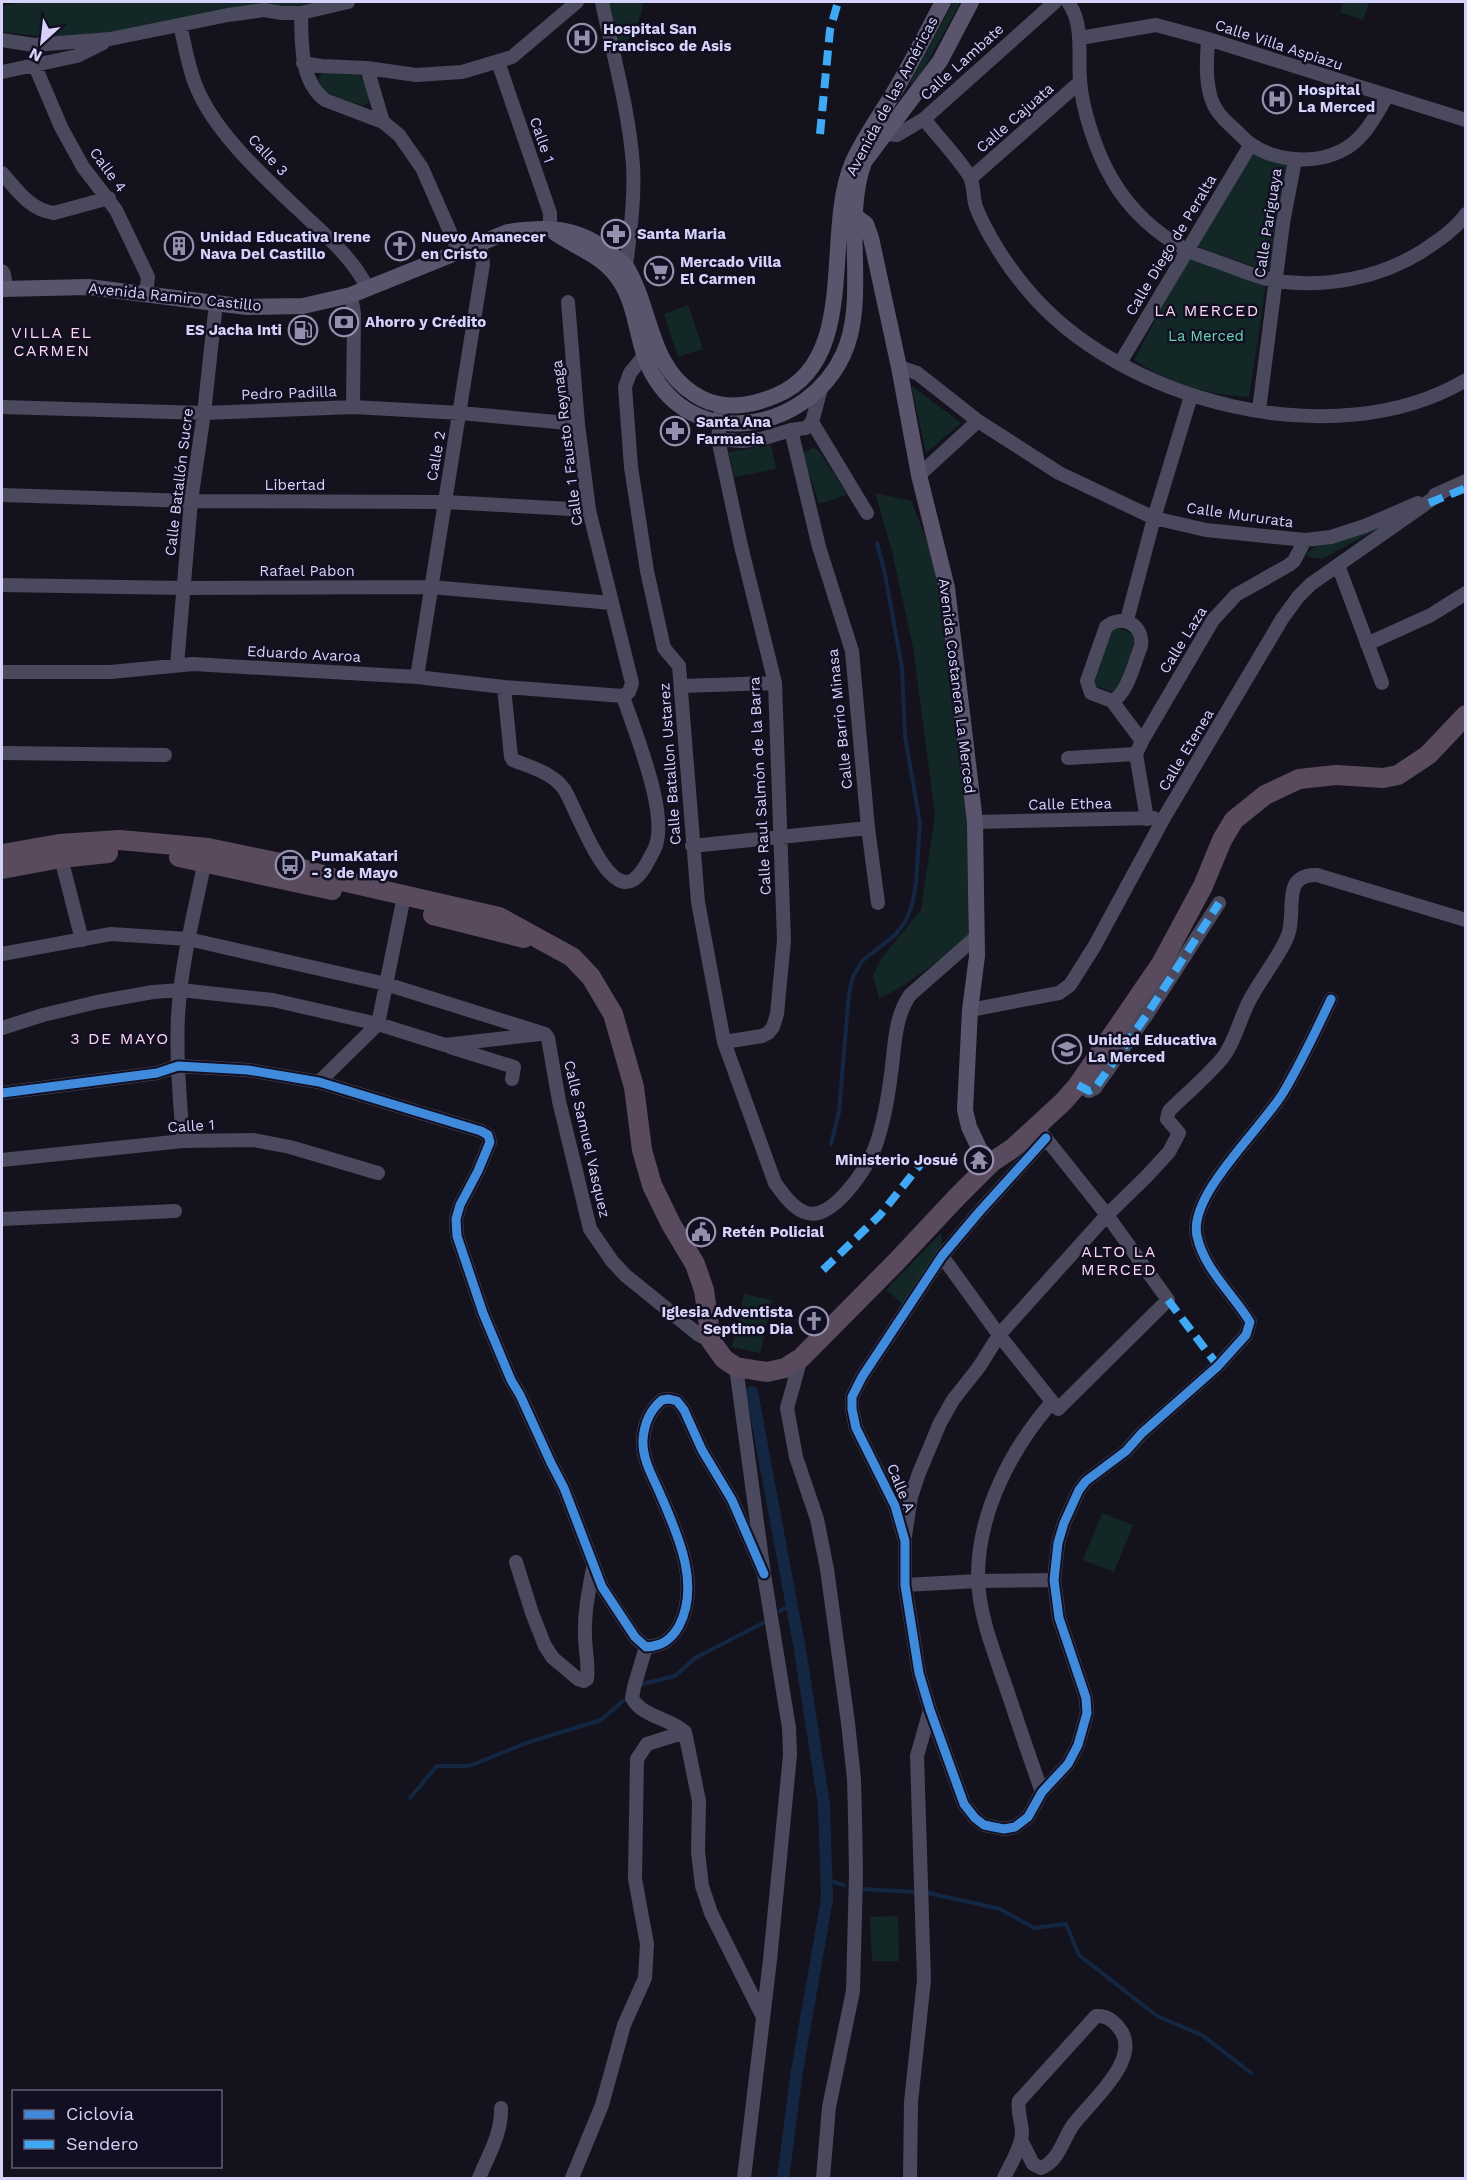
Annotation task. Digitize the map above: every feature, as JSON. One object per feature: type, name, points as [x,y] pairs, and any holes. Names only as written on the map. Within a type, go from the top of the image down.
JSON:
[{"type":"highway","points":[[2,854],[60,851],[207,855],[403,900],[499,917],[572,957],[591,977],[613,1014],[634,1087],[642,1150],[652,1185],[671,1224],[695,1264],[704,1290],[711,1341],[724,1359],[739,1367],[767,1372],[785,1368],[801,1358],[992,1162],[1041,1132],[1078,1084],[1161,964],[1203,886],[1222,840],[1234,820],[1265,795],[1299,779],[1336,775],[1383,778],[1398,775],[1428,755],[1466,715]]},
{"type":"highway","points":[[2,869],[60,851]]},
{"type":"main road","name":"Avenida de las Américas","points":[[855,216],[864,162],[901,81],[943,2]]},
{"type":"main road","name":"Avenida de las Américas","points":[[839,227],[846,183],[852,163],[940,62],[971,2]]},
{"type":"main road","points":[[550,230],[566,241],[593,254],[608,266],[620,281],[651,353],[678,404],[718,431],[778,416],[807,399],[822,385],[843,354],[854,310],[855,216]]},
{"type":"main road","name":"Avenida Costanera La Merced","points":[[855,216],[866,224],[871,238],[899,367],[919,475],[947,588],[975,822],[977,956],[970,1010],[965,1110],[969,1126],[980,1150],[992,1162]]},
{"type":"main road","points":[[839,227],[847,235],[854,249]]},
{"type":"main road","points":[[667,381],[704,400],[722,405],[748,405],[782,393],[797,383],[812,367],[825,345],[831,321],[839,227]]},
{"type":"main road","name":"Avenida Ramiro Castillo","points":[[4,289],[88,287],[247,307],[303,306],[351,295],[480,242],[507,232],[528,229],[570,231],[589,238],[626,266]]},
{"type":"main road","points":[[626,266],[635,287],[651,353]]},
{"type":"street","points":[[2,40],[34,45],[110,39],[264,10],[282,13],[301,12],[348,2]]},
{"type":"street","points":[[303,63],[416,75],[462,72],[512,57],[577,2]]},
{"type":"street","points":[[602,2],[628,120],[633,164],[632,214],[626,266]]},
{"type":"street","name":"Calle Lambate","points":[[879,130],[897,135],[924,119],[1055,2]]},
{"type":"street","points":[[1068,2],[1075,11],[1080,38],[1080,82],[1094,140],[1112,180],[1132,207],[1155,228],[1186,250],[1275,280],[1309,283],[1342,280],[1376,273],[1407,260],[1436,243],[1466,214]]},
{"type":"street","points":[[301,12],[303,63],[314,87],[325,100],[383,122],[399,135],[422,168],[459,252]]},
{"type":"street","name":"Calle 3","points":[[180,24],[196,86],[217,125],[280,192],[347,256],[361,274],[367,287]]},
{"type":"street","name":"Calle Villa Aspiazu","points":[[1080,38],[1156,25],[1208,39],[1466,120]]},
{"type":"street","points":[[2,72],[77,56],[110,39]]},
{"type":"street","points":[[1208,39],[1207,71],[1211,99],[1223,119],[1251,144],[1273,154],[1295,160]]},
{"type":"street","name":"Calle 1","points":[[498,62],[550,213],[550,230]]},
{"type":"street","name":"Calle 4","points":[[35,66],[83,167],[109,198],[148,277],[146,294]]},
{"type":"street","points":[[367,68],[383,122]]},
{"type":"street","name":"Calle Cajuata","points":[[971,178],[1080,82]]},
{"type":"street","name":"Calle Pariguaya","points":[[1259,410],[1275,280],[1295,160],[1326,158],[1342,151],[1356,141],[1370,124],[1387,96]]},
{"type":"street","points":[[924,119],[971,178],[975,206],[988,231],[1025,287],[1052,317],[1083,342],[1156,382],[1191,396],[1259,410],[1299,416],[1340,416],[1386,411],[1428,399],[1466,380]]},
{"type":"street","name":"Calle Diego de Peralta","points":[[1120,363],[1251,144]]},
{"type":"street","points":[[2,173],[33,206],[47,212],[54,213],[109,198]]},
{"type":"street","name":"Calle 2","points":[[417,676],[483,264],[480,242]]},
{"type":"street","points":[[2,271],[4,289]]},
{"type":"street","points":[[351,295],[354,314],[353,407]]},
{"type":"street","name":"Calle 1 Fausto Reynaga","points":[[568,302],[578,424],[589,510],[632,683],[629,692],[623,696]]},
{"type":"street","name":"Calle Batallón Sucre","points":[[177,665],[191,501],[204,413],[216,303]]},
{"type":"street","name":"Calle Batallon Ustarez","points":[[651,353],[630,373],[625,387],[631,467],[647,571],[664,648],[679,666],[698,902],[724,1042],[771,1173],[784,1196],[804,1212],[812,1214],[824,1211],[840,1200],[874,1151],[891,1076],[899,1018],[904,1005],[910,995],[976,937]]},
{"type":"street","name":"Calle Mururata","points":[[899,367],[917,373],[978,421],[1059,473],[1154,518],[1206,530],[1305,540],[1331,537],[1365,526],[1466,481]]},
{"type":"street","points":[[722,405],[718,431],[741,441],[761,439],[806,428],[812,422],[822,385]]},
{"type":"street","points":[[1127,620],[1154,518],[1191,396]]},
{"type":"street","name":"Pedro Padilla","points":[[2,407],[204,413],[353,407],[460,413],[578,424]]},
{"type":"street","points":[[919,475],[978,421]]},
{"type":"street","points":[[812,422],[867,513]]},
{"type":"street","name":"Calle Barrio Minasa","points":[[791,430],[819,547],[852,651],[868,828],[878,903]]},
{"type":"street","name":"Calle Raul Salmón de la Barra","points":[[718,431],[741,546],[775,683],[784,940],[777,1014],[773,1027],[762,1036],[724,1042]]},
{"type":"street","name":"Calle Etenea","points":[[970,1010],[1059,993],[1071,985],[1165,816],[1282,619],[1298,597],[1311,584],[1441,493]]},
{"type":"street","name":"Libertad","points":[[2,495],[191,501],[445,502],[589,510]]},
{"type":"street","name":"Calle Laza","points":[[1136,754],[1213,620],[1236,595],[1294,561],[1305,540]]},
{"type":"street","points":[[1338,565],[1382,683]]},
{"type":"street","name":"Rafael Pabon","points":[[2,585],[183,588],[431,587],[611,603]]},
{"type":"street","points":[[1367,644],[1431,615],[1466,593]]},
{"type":"street","points":[[1112,701],[1123,693],[1141,646],[1138,631],[1127,620],[1120,620],[1106,627],[1087,681],[1091,693],[1112,701],[1142,741]]},
{"type":"street","name":"Eduardo Avaroa","points":[[2,672],[111,672],[177,665],[417,676],[504,687],[623,696]]},
{"type":"street","points":[[682,686],[775,683]]},
{"type":"street","points":[[504,687],[511,757],[513,760],[544,773],[564,788],[603,865],[619,881],[627,882],[639,875],[656,846],[658,822],[654,790],[623,696]]},
{"type":"street","points":[[2,753],[165,755]]},
{"type":"street","points":[[1068,758],[1136,754],[1147,819]]},
{"type":"street","name":"Calle Ethea","points":[[975,822],[1147,819],[1165,816]]},
{"type":"street","points":[[693,846],[868,828]]},
{"type":"street","points":[[60,851],[82,940]]},
{"type":"street","points":[[183,1141],[178,1066],[180,990],[188,939],[207,855]]},
{"type":"street","points":[[904,1541],[911,1497],[927,1451],[940,1423],[999,1335],[1107,1215],[1146,1178],[1175,1143],[1179,1133],[1167,1119],[1169,1111],[1224,1056],[1250,999],[1288,935],[1292,894],[1299,879],[1305,875],[1317,875],[1466,920]]},
{"type":"street","points":[[319,1082],[378,1024],[403,900]]},
{"type":"street","points":[[1078,1084],[1089,1091],[1095,1088],[1146,1016],[1219,903]]},
{"type":"street","points":[[2,954],[111,934],[188,939],[386,984],[545,1034]]},
{"type":"street","points":[[2,1028],[97,1002],[153,992],[180,990],[273,1000],[378,1024],[514,1067],[512,1080]]},
{"type":"street","points":[[1052,1402],[1033,1424],[1007,1467],[991,1505],[981,1541],[978,1581],[993,1651],[1042,1792],[1068,1764],[1078,1745],[1087,1713],[1086,1698],[1059,1618],[1054,1580],[1058,1543],[1064,1523],[1079,1490],[1086,1481],[1126,1450],[1218,1366],[1246,1335],[1250,1322],[1214,1273],[1201,1250],[1196,1234],[1199,1215],[1223,1169],[1268,1115],[1282,1094],[1331,999]]},
{"type":"street","points":[[446,1045],[545,1034]]},
{"type":"street","name":"Calle Samuel Vasquez","points":[[545,1034],[548,1038],[560,1101],[590,1229],[612,1261],[625,1275],[699,1335],[711,1341]]},
{"type":"street","points":[[2,1093],[157,1074],[178,1066],[248,1070],[319,1082],[473,1127],[488,1135],[490,1142],[488,1149],[460,1205],[456,1219],[457,1236],[483,1313],[511,1380],[564,1488],[593,1566],[609,1599],[635,1637],[646,1647],[656,1647],[666,1642],[684,1615],[687,1596],[686,1567],[679,1538],[648,1463],[643,1442],[647,1421],[662,1400],[677,1401],[684,1410],[702,1450],[732,1500],[764,1574]]},
{"type":"street","points":[[942,1256],[999,1335],[1058,1409],[1168,1300],[1107,1215],[1041,1132]]},
{"type":"street","name":"Calle A","points":[[1041,1132],[942,1256],[862,1377],[852,1398],[852,1409],[856,1428],[895,1506],[904,1541],[904,1585],[919,1673],[964,1804],[984,1825],[1004,1829],[1015,1827],[1028,1817],[1042,1792]]},
{"type":"street","name":"Calle 1","points":[[2,1160],[183,1141],[254,1140],[290,1147],[378,1173]]},
{"type":"street","points":[[2,1219],[175,1211]]},
{"type":"street","points":[[801,1358],[787,1408],[796,1457],[817,1518],[827,1569],[854,1779],[856,1873],[853,1991],[830,2107],[823,2178],[839,2178]]},
{"type":"street","points":[[739,1367],[764,1574],[789,1728],[790,1755],[771,1960],[744,2178]]},
{"type":"street","points":[[516,1562],[532,1613],[546,1646],[553,1658],[578,1679],[584,1681],[587,1679],[588,1672],[584,1635],[585,1617],[593,1566]]},
{"type":"street","points":[[904,1585],[1054,1580]]},
{"type":"street","points":[[646,1647],[632,1698],[642,1710],[677,1724],[685,1732],[699,1801],[698,1852],[702,1886],[711,1913],[763,2017]]},
{"type":"street","points":[[910,2178],[911,2102],[924,1980],[917,1756],[930,1710]]},
{"type":"street","points":[[572,2178],[602,2106],[624,2025],[645,1978],[647,1944],[635,1879],[637,1759],[647,1744],[685,1732]]},
{"type":"street","points":[[1004,2178],[1021,2140],[1021,2116],[1018,2108],[1024,2093],[1096,2016],[1107,2018],[1115,2023],[1126,2040],[1122,2061],[1109,2082],[1071,2128],[1056,2157],[1047,2166],[1041,2168],[1033,2164],[1021,2140]]},
{"type":"street","points":[[479,2178],[496,2138],[501,2120],[501,2108]]},
{"type":"green space","points":[[25,2],[320,2],[73,40],[2,32],[2,6]]},
{"type":"green space","points":[[609,2],[644,2],[633,33],[625,43],[619,46]]},
{"type":"green space","points":[[953,2],[958,2],[959,5],[915,85],[912,86],[910,82]]},
{"type":"green space","points":[[1343,2],[1369,2],[1363,20],[1340,12]]},
{"type":"green space","points":[[322,73],[359,75],[364,80],[369,98],[368,103],[363,106],[325,92],[318,79]]},
{"type":"green space","name":"La Merced","points":[[1253,153],[1287,165],[1269,272],[1196,246]]},
{"type":"green space","name":"La Merced","points":[[1190,255],[1266,285],[1249,397],[1219,394],[1189,386],[1161,375],[1134,360]]},
{"type":"green space","points":[[688,305],[703,349],[678,357],[664,314]]},
{"type":"green space","points":[[911,385],[961,423],[926,453]]},
{"type":"green space","points":[[771,445],[776,469],[734,477],[729,452]]},
{"type":"green space","points":[[812,448],[817,449],[821,454],[847,495],[819,504],[803,453]]},
{"type":"green space","points":[[875,493],[911,501],[936,562],[969,815],[968,935],[926,970],[879,999],[873,975],[881,959],[921,910],[935,814],[913,647],[892,551]]},
{"type":"green space","points":[[1392,521],[1322,559],[1308,557],[1306,554],[1316,546]]},
{"type":"green space","points":[[1115,627],[1132,633],[1135,640],[1118,689],[1113,692],[1096,686],[1094,680],[1109,632]]},
{"type":"green space","points":[[941,1233],[942,1248],[903,1304],[886,1290]]},
{"type":"green space","points":[[744,1294],[772,1300],[760,1353],[732,1347]]},
{"type":"green space","points":[[1102,1513],[1133,1525],[1114,1572],[1083,1560]]},
{"type":"green space","points":[[898,1916],[899,1961],[872,1961],[870,1917]]},
{"type":"waterway","points":[[831,1144],[839,1112],[849,993],[853,977],[862,961],[895,935],[905,922],[912,905],[916,883],[920,823],[905,736],[902,668],[877,543]]},
{"type":"waterway","points":[[752,1392],[800,1650],[824,1805],[827,1899],[797,2071],[783,2178]]},
{"type":"waterway","points":[[780,1611],[791,1604]]},
{"type":"waterway","points":[[642,1684],[675,1676],[695,1658],[763,1623]]},
{"type":"waterway","points":[[410,1798],[437,1766],[469,1766],[529,1742],[601,1720],[623,1701]]},
{"type":"waterway","points":[[827,1880],[844,1885]]},
{"type":"waterway","points":[[862,1889],[917,1892]]},
{"type":"waterway","points":[[924,1892],[1000,1909],[1034,1928],[1066,1924],[1079,1955],[1157,2016],[1202,2035],[1251,2073]]},
{"type":"marked path","points":[[820,134],[830,30],[838,2]]},
{"type":"marked path","points":[[1429,503],[1466,488]]},
{"type":"marked path","points":[[1078,1085],[1089,1091],[1095,1088],[1146,1016],[1219,903]]},
{"type":"marked path","points":[[823,1270],[880,1215],[920,1165]]},
{"type":"marked path","points":[[1168,1300],[1218,1366]]},
{"type":"cycle path","points":[[1046,1138],[942,1256],[862,1377],[852,1397],[856,1428],[895,1506],[905,1541],[905,1585],[919,1673],[930,1710],[964,1804],[984,1825],[1004,1829],[1015,1827],[1028,1817],[1042,1792],[1068,1764],[1078,1745],[1087,1713],[1086,1698],[1059,1618],[1054,1580],[1058,1543],[1064,1523],[1079,1490],[1086,1481],[1126,1451],[1142,1433],[1218,1366],[1246,1335],[1250,1322],[1206,1259],[1197,1236],[1197,1220],[1204,1201],[1215,1182],[1283,1093],[1331,999]]},
{"type":"cycle path","points":[[2,1093],[157,1073],[178,1066],[248,1070],[319,1082],[488,1135],[490,1142],[460,1205],[456,1219],[457,1236],[483,1313],[511,1380],[564,1488],[602,1587],[635,1637],[646,1647],[666,1641],[679,1626],[688,1592],[684,1556],[648,1465],[643,1446],[648,1418],[662,1400],[669,1399],[677,1401],[684,1410],[702,1450],[732,1500],[764,1574]]},
{"type":"place","name":"Hospital San Francisco de Asis","points":[[582,38]]},
{"type":"place","name":"Hospital La Merced","points":[[1277,99]]},
{"type":"place","name":"Santa Maria","points":[[616,234]]},
{"type":"place","name":"Unidad Educativa Irene Nava Del Castillo","points":[[179,246]]},
{"type":"place","name":"Nuevo Amanecer en Cristo","points":[[400,246]]},
{"type":"place","name":"Mercado Villa El Carmen","points":[[659,271]]},
{"type":"place","name":"Ahorro y Crédito","points":[[344,322]]},
{"type":"place","name":"ES Jacha Inti","points":[[303,330]]},
{"type":"place","name":"Santa Ana Farmacia","points":[[675,431]]},
{"type":"place","name":"PumaKatari - 3 de Mayo","points":[[290,865]]},
{"type":"place","name":"Unidad Educativa La Merced","points":[[1067,1049]]},
{"type":"place","name":"Ministerio Josué","points":[[979,1160]]},
{"type":"place","name":"Retén Policial","points":[[701,1232]]},
{"type":"place","name":"Iglesia Adventista Septimo Dia","points":[[814,1321]]},
{"type":"district","name":"LA MERCED","points":[[1207,310]]},
{"type":"district","name":"VILLA EL CARMEN","points":[[52,341]]},
{"type":"district","name":"3 DE MAYO","points":[[120,1038]]},
{"type":"district","name":"ALTO LA MERCED","points":[[1119,1260]]}]
